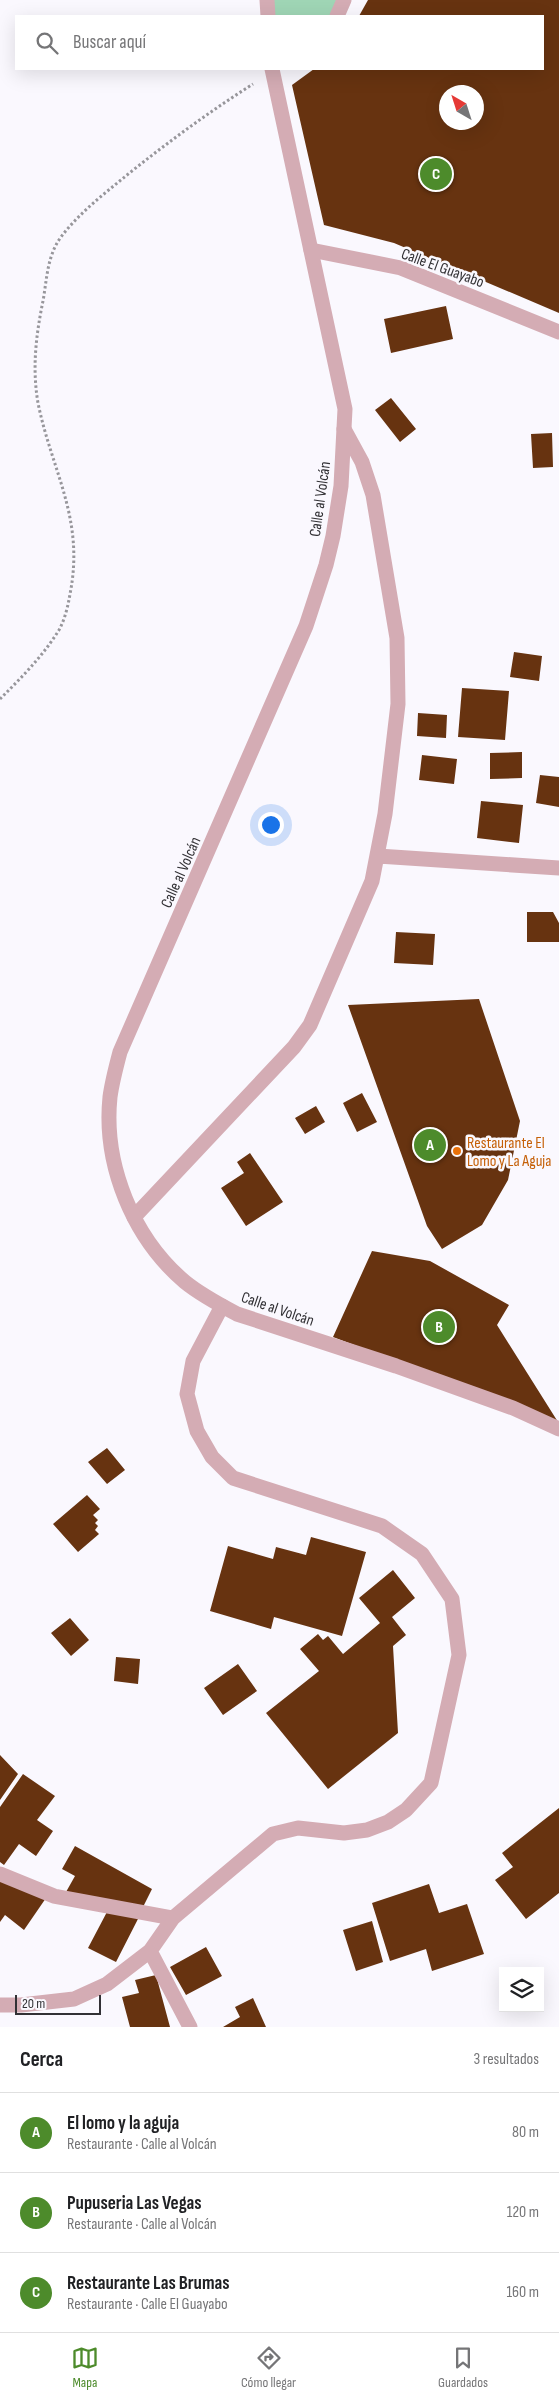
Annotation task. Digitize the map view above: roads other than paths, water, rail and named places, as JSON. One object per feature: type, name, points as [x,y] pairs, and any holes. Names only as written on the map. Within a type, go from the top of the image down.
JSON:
[{"type":"street","points":[[267,0],[268,15]]},
{"type":"street","points":[[337,15],[344,0]]},
{"type":"street","name":"Calle al Volcán","points":[[275,70],[344,409],[341,486],[326,565],[311,610],[291,661],[120,1052],[114,1076],[110,1116],[114,1159],[118,1178],[134,1217],[146,1237],[185,1282],[222,1306],[237,1314],[396,1366],[504,1405],[559,1429]]},
{"type":"street","name":"Calle El Guayabo","points":[[311,250],[401,268],[559,332]]},
{"type":"street","points":[[134,1217],[294,1047],[310,1025],[360,913],[372,881],[378,856],[398,704],[397,638],[373,495],[362,462],[344,429]]},
{"type":"street","points":[[378,856],[559,868]]},
{"type":"street","points":[[0,2005],[21,2005],[74,1999],[107,1984],[150,1951],[174,1918],[273,1834],[298,1828],[344,1833],[367,1830],[388,1822],[406,1810],[431,1783],[459,1655],[452,1599],[422,1554],[382,1526],[233,1478],[212,1457],[197,1431],[187,1394],[193,1361],[222,1306]]},
{"type":"street","points":[[0,1874],[54,1896],[174,1918]]},
{"type":"street","points":[[150,1951],[190,2027]]},
{"type":"place","name":"Restaurante Las Brumas","points":[[436,174]]},
{"type":"place","name":"El lomo y la aguja","points":[[430,1145]]},
{"type":"place","name":"Restaurante El Lomo y La Aguja","points":[[457,1151]]},
{"type":"place","name":"Pupuseria Las Vegas","points":[[439,1327]]}]
